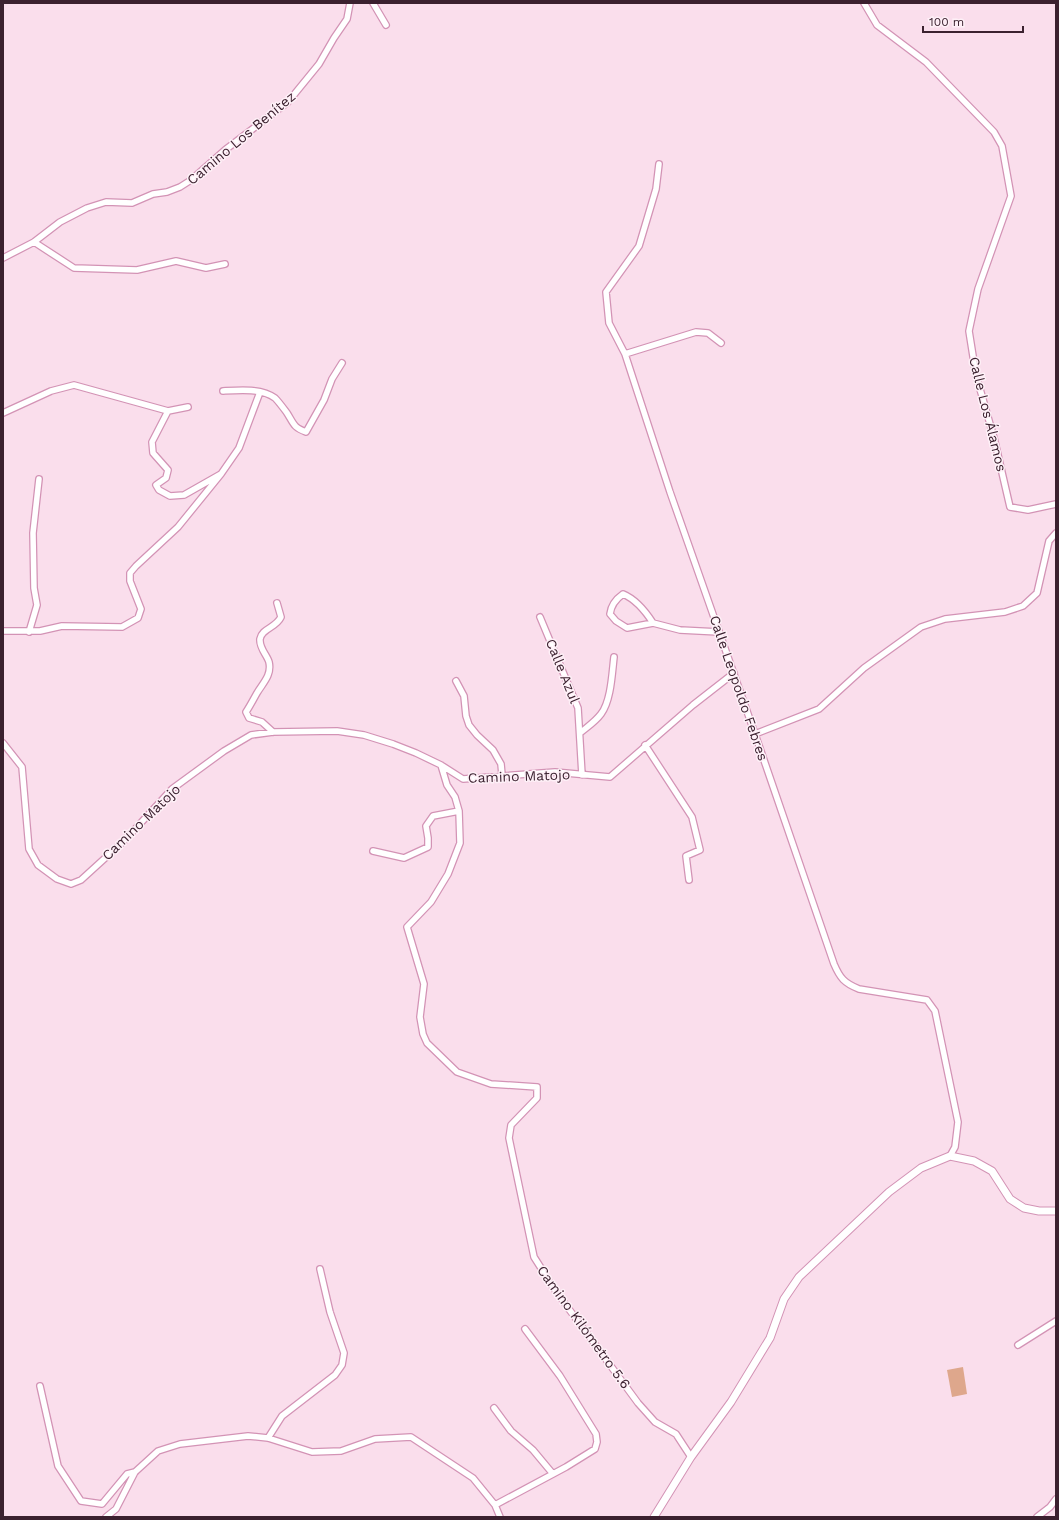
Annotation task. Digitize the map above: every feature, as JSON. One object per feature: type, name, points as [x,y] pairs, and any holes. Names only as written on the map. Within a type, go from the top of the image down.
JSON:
[{"type":"street","name":"Camino Los Benítez","points":[[3,258],[34,242],[60,222],[87,208],[106,202],[132,203],[153,194],[167,192],[180,187],[191,180],[225,150],[288,102],[319,64],[347,19],[350,3]]},
{"type":"street","points":[[373,3],[386,25]]},
{"type":"street","name":"Calle Los Álamos","points":[[864,3],[877,25],[926,62],[994,132],[1002,146],[1011,196],[978,289],[969,331],[976,375],[994,438],[1010,507],[1028,510],[1056,504]]},
{"type":"street","name":"Calle Leopoldo Febres","points":[[659,164],[656,189],[639,246],[606,292],[609,323],[625,354],[670,492],[840,978],[859,989],[927,1000],[935,1011],[958,1122],[956,1147],[950,1156]]},
{"type":"street","points":[[34,242],[74,268],[138,270],[176,261],[206,268],[225,264]]},
{"type":"street","points":[[625,354],[696,332],[708,333],[721,344]]},
{"type":"street","points":[[223,391],[241,390],[260,392],[275,398],[296,429],[306,432],[324,400],[332,379],[342,363]]},
{"type":"street","points":[[3,414],[51,392],[74,385],[168,411],[188,407]]},
{"type":"street","points":[[3,631],[29,632],[62,626],[122,627],[138,618],[141,609],[130,581],[130,573],[178,527],[221,474],[239,448],[260,392]]},
{"type":"street","points":[[168,411],[152,442],[153,453],[168,470],[166,478],[156,485],[159,490],[170,496],[184,495],[221,474]]},
{"type":"street","points":[[29,632],[37,605],[34,588],[33,533],[39,479]]},
{"type":"street","points":[[755,734],[819,710],[864,668],[922,627],[945,619],[1005,612],[1023,606],[1037,593],[1049,541],[1056,533]]},
{"type":"street","points":[[653,623],[646,612],[623,594],[616,599],[611,607],[610,614],[616,621],[627,628],[653,623],[680,630],[719,632]]},
{"type":"street","points":[[273,732],[262,722],[249,718],[246,712],[266,681],[270,672],[269,662],[262,651],[260,640],[262,634],[278,623],[281,618],[277,603]]},
{"type":"street","name":"Calle Azul","points":[[540,618],[578,708],[582,775]]},
{"type":"street","points":[[580,733],[598,717],[606,704],[614,657]]},
{"type":"street","name":"Camino Matojo","points":[[3,743],[22,767],[29,849],[38,865],[57,879],[71,884],[80,880],[126,839],[172,788],[251,735],[273,732],[338,731],[364,735],[410,750],[464,779],[555,772],[610,777],[692,704],[734,674]]},
{"type":"street","points":[[456,681],[464,696],[466,716],[469,725],[493,750],[500,764],[502,775]]},
{"type":"street","points":[[645,745],[692,817],[700,850],[686,856],[689,880]]},
{"type":"street","name":"Camino Kilómetro 5.6","points":[[440,765],[447,786],[455,797],[459,811],[460,843],[448,874],[431,902],[407,927],[424,984],[420,1017],[423,1034],[427,1043],[457,1072],[491,1084],[538,1087],[537,1098],[511,1125],[509,1138],[534,1257],[549,1282],[638,1403],[655,1422],[676,1434],[691,1457]]},
{"type":"street","points":[[374,851],[404,858],[428,847],[426,826],[433,816],[459,811]]},
{"type":"street","points":[[654,1517],[691,1457],[731,1402],[766,1345],[784,1299],[799,1277],[889,1192],[921,1168],[950,1156],[974,1161],[992,1171],[1010,1199],[1024,1208],[1039,1212],[1056,1212]]},
{"type":"street","points":[[268,1438],[282,1416],[335,1375],[342,1365],[344,1354],[330,1312],[320,1270]]},
{"type":"street","points":[[1018,1344],[1056,1321]]},
{"type":"street","points":[[495,1505],[553,1474],[595,1449],[597,1442],[596,1434],[560,1376],[525,1329]]},
{"type":"street","points":[[40,1386],[58,1466],[81,1501],[102,1504],[127,1474],[135,1472]]},
{"type":"street","points":[[494,1408],[511,1431],[533,1450],[553,1474]]},
{"type":"street","points":[[106,1517],[116,1509],[135,1472],[158,1451],[180,1444],[248,1436],[268,1438],[312,1452],[341,1451],[375,1439],[411,1437],[473,1478],[495,1505],[500,1517]]},
{"type":"street","points":[[1037,1517],[1050,1507],[1056,1499]]},
{"type":"shaded area","points":[[963,1367],[967,1394],[952,1397],[947,1370]]}]
